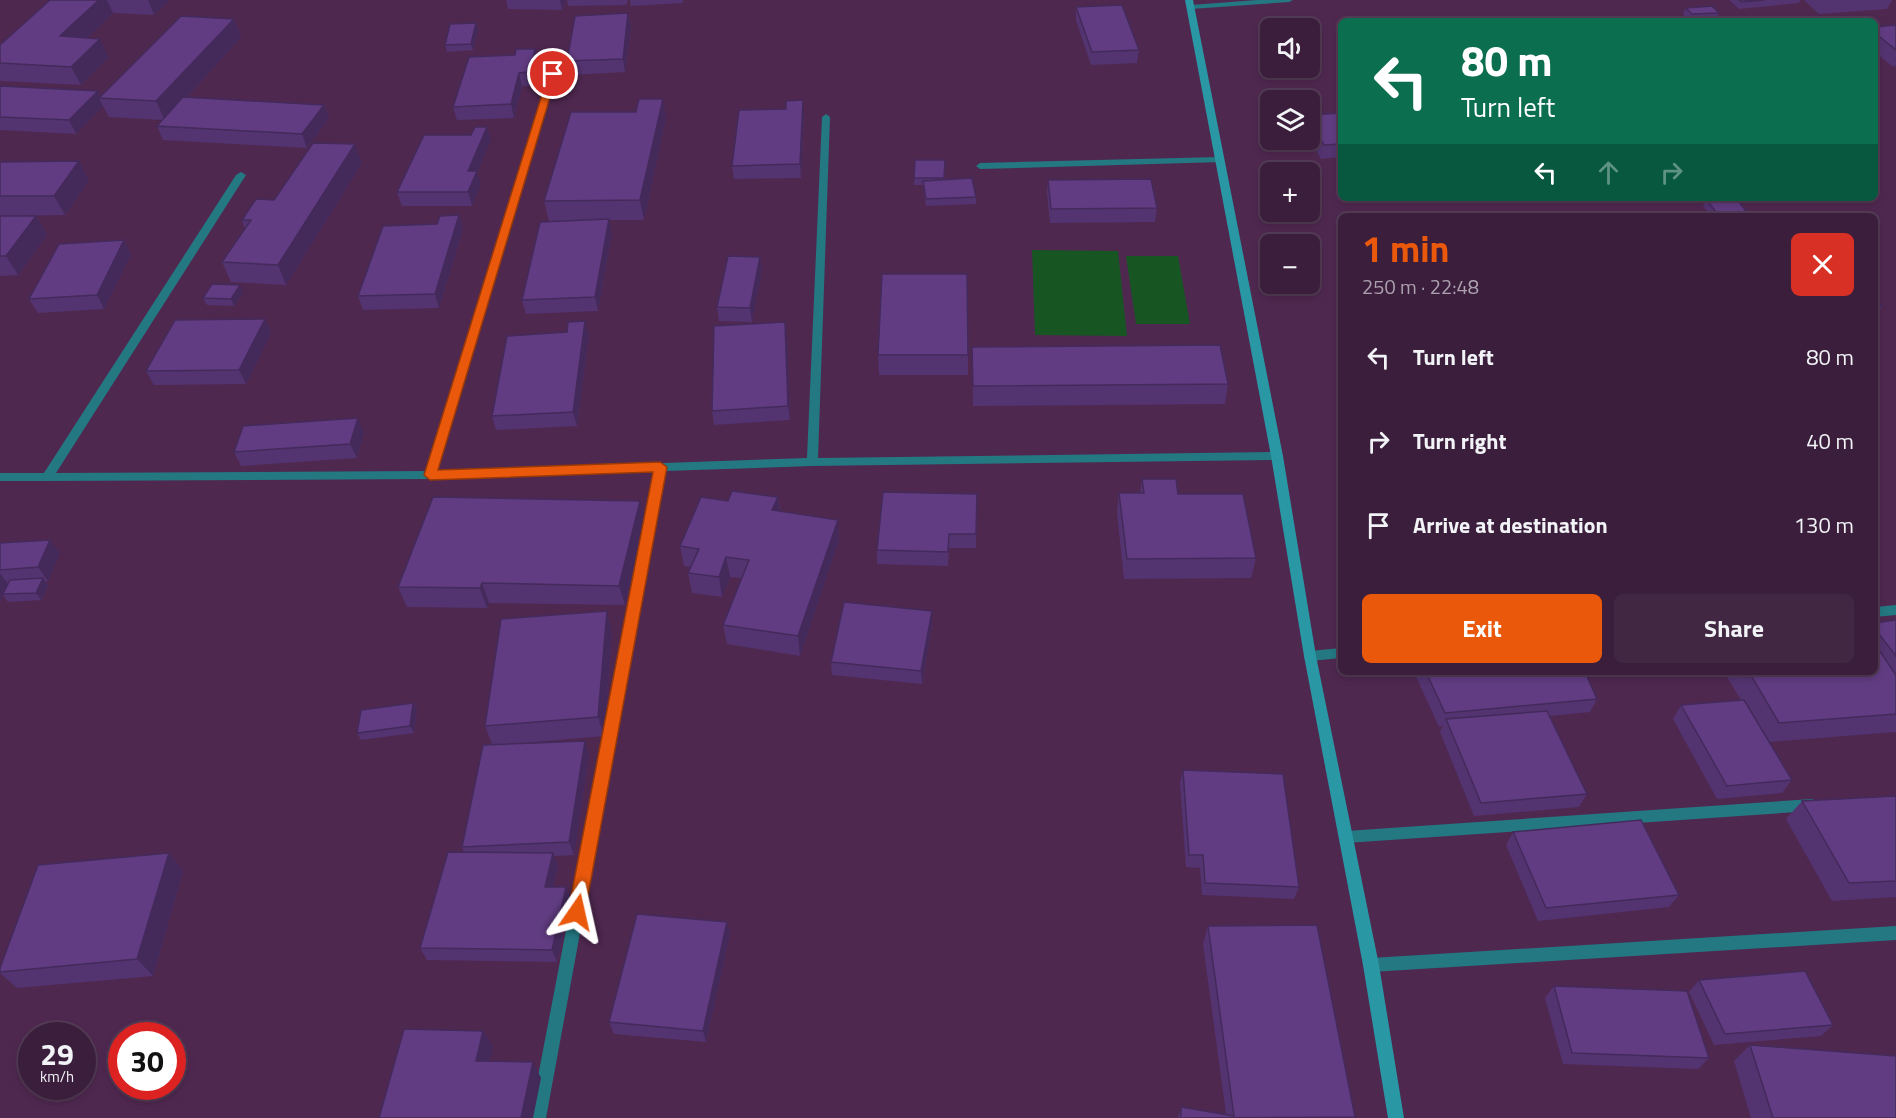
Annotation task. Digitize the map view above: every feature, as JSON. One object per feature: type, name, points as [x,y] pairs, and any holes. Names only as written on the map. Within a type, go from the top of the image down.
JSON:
[{"type":"main road","points":[[1190,3],[1277,456],[1310,656],[1371,965],[1396,1118]]},
{"type":"street","points":[[1190,3],[1290,0]]},
{"type":"street","points":[[430,475],[553,74]]},
{"type":"street","points":[[812,462],[826,117]]},
{"type":"street","points":[[980,166],[1219,160]]},
{"type":"street","points":[[47,477],[241,175]]},
{"type":"street","points":[[0,477],[430,475],[812,462],[1277,456]]},
{"type":"street","points":[[538,1118],[660,467]]},
{"type":"street","points":[[1878,612],[1896,610]]},
{"type":"street","points":[[1310,656],[1338,653]]},
{"type":"street","points":[[1346,837],[1824,804]]},
{"type":"street","points":[[1371,965],[1896,933]]},
{"type":"green space","points":[[1032,250],[1118,251],[1127,336],[1035,335]]},
{"type":"green space","points":[[1126,256],[1178,256],[1190,324],[1136,324]]},
{"type":"building","points":[[50,0],[99,0],[60,36],[100,39],[71,67],[0,63],[0,45]]},
{"type":"building","points":[[1739,0],[1765,0],[1741,2]]},
{"type":"building","points":[[1122,5],[1139,50],[1092,52],[1076,7]]},
{"type":"building","points":[[1712,6],[1719,13],[1692,14],[1686,8]]},
{"type":"building","points":[[628,13],[623,59],[567,61],[575,16]]},
{"type":"building","points":[[181,16],[234,19],[156,101],[99,98]]},
{"type":"building","points":[[476,23],[471,44],[445,45],[450,24]]},
{"type":"building","points":[[1896,25],[1896,50],[1878,35],[1878,27]]},
{"type":"building","points":[[516,49],[535,49],[530,72],[519,73],[511,104],[453,107],[469,57],[515,55]]},
{"type":"building","points":[[0,86],[98,91],[69,120],[0,117]]},
{"type":"building","points":[[183,97],[324,105],[302,134],[157,126]]},
{"type":"building","points":[[639,99],[663,99],[640,200],[544,201],[571,112],[636,112]]},
{"type":"building","points":[[803,100],[800,164],[732,166],[739,110],[786,109],[786,101]]},
{"type":"building","points":[[1338,113],[1338,144],[1324,145],[1320,138],[1320,114]]},
{"type":"building","points":[[475,127],[487,127],[468,171],[477,171],[468,192],[397,192],[424,135],[471,135]]},
{"type":"building","points":[[313,143],[355,144],[278,265],[222,262],[251,220],[242,220],[256,199],[274,200]]},
{"type":"building","points":[[915,160],[945,160],[944,178],[914,178]]},
{"type":"building","points":[[79,161],[54,196],[0,196],[0,162]]},
{"type":"building","points":[[972,178],[976,197],[926,199],[923,181]]},
{"type":"building","points":[[1151,179],[1157,208],[1051,209],[1048,180]]},
{"type":"building","points":[[1708,201],[1738,201],[1747,213],[1717,213]]},
{"type":"building","points":[[459,215],[435,294],[358,296],[383,226],[437,224],[440,216]]},
{"type":"building","points":[[0,216],[36,216],[6,256],[0,256]]},
{"type":"building","points":[[609,219],[595,297],[522,300],[540,222]]},
{"type":"building","points":[[124,240],[97,295],[29,299],[59,244]]},
{"type":"building","points":[[728,256],[760,257],[750,308],[717,307]]},
{"type":"building","points":[[882,274],[967,274],[968,355],[878,355]]},
{"type":"building","points":[[212,284],[240,285],[231,299],[203,298]]},
{"type":"building","points":[[265,319],[239,370],[146,371],[175,320]]},
{"type":"building","points":[[585,321],[573,412],[492,416],[507,336],[567,332],[568,322]]},
{"type":"building","points":[[785,322],[788,406],[712,411],[714,326]]},
{"type":"building","points":[[1220,345],[1228,384],[973,386],[972,347]]},
{"type":"building","points":[[358,418],[350,444],[234,452],[243,426]]},
{"type":"building","points":[[1142,479],[1176,479],[1178,494],[1243,494],[1256,558],[1127,559],[1119,493],[1144,493]]},
{"type":"building","points":[[732,491],[778,497],[772,510],[838,520],[798,636],[723,625],[749,560],[726,557],[719,577],[688,573],[699,549],[680,546],[701,497],[728,501]]},
{"type":"building","points":[[883,492],[977,494],[976,534],[949,534],[948,552],[877,550]]},
{"type":"building","points":[[433,497],[640,501],[619,586],[482,583],[480,588],[398,587]]},
{"type":"building","points":[[50,540],[38,567],[0,570],[0,543]]},
{"type":"building","points":[[43,578],[36,593],[3,594],[10,580]]},
{"type":"building","points":[[844,602],[932,611],[921,671],[831,662]]},
{"type":"building","points":[[607,611],[598,717],[485,726],[501,619]]},
{"type":"building","points":[[1896,620],[1896,656],[1878,633],[1878,623]]},
{"type":"building","points":[[1878,648],[1896,675],[1896,714],[1779,723],[1751,675],[1878,675]]},
{"type":"building","points":[[1427,675],[1586,675],[1597,699],[1445,713]]},
{"type":"building","points":[[1744,700],[1792,780],[1727,786],[1681,705]]},
{"type":"building","points":[[413,703],[410,726],[357,733],[361,710]]},
{"type":"building","points":[[1547,711],[1587,794],[1481,803],[1446,719]]},
{"type":"building","points":[[585,741],[569,842],[462,847],[483,745]]},
{"type":"building","points":[[1183,770],[1283,774],[1299,887],[1205,883],[1203,855],[1189,855]]},
{"type":"building","points":[[1896,796],[1896,881],[1849,883],[1802,801]]},
{"type":"building","points":[[1641,820],[1679,895],[1546,908],[1513,832]]},
{"type":"building","points":[[448,852],[553,853],[545,887],[566,887],[552,950],[420,948]]},
{"type":"building","points":[[169,853],[137,959],[0,972],[38,865]]},
{"type":"building","points":[[637,914],[727,922],[703,1031],[609,1022]]},
{"type":"building","points":[[1317,925],[1355,1117],[1181,1118],[1181,1107],[1234,1116],[1208,926]]},
{"type":"building","points":[[1805,971],[1833,1025],[1725,1034],[1699,980]]},
{"type":"building","points":[[1554,986],[1687,991],[1709,1058],[1572,1053]]},
{"type":"building","points":[[404,1029],[483,1031],[476,1061],[533,1062],[521,1118],[379,1118]]},
{"type":"building","points":[[1750,1045],[1896,1056],[1896,1118],[1773,1118]]},
{"type":"route","points":[[553,74],[430,475],[660,467],[577,912]]}]
